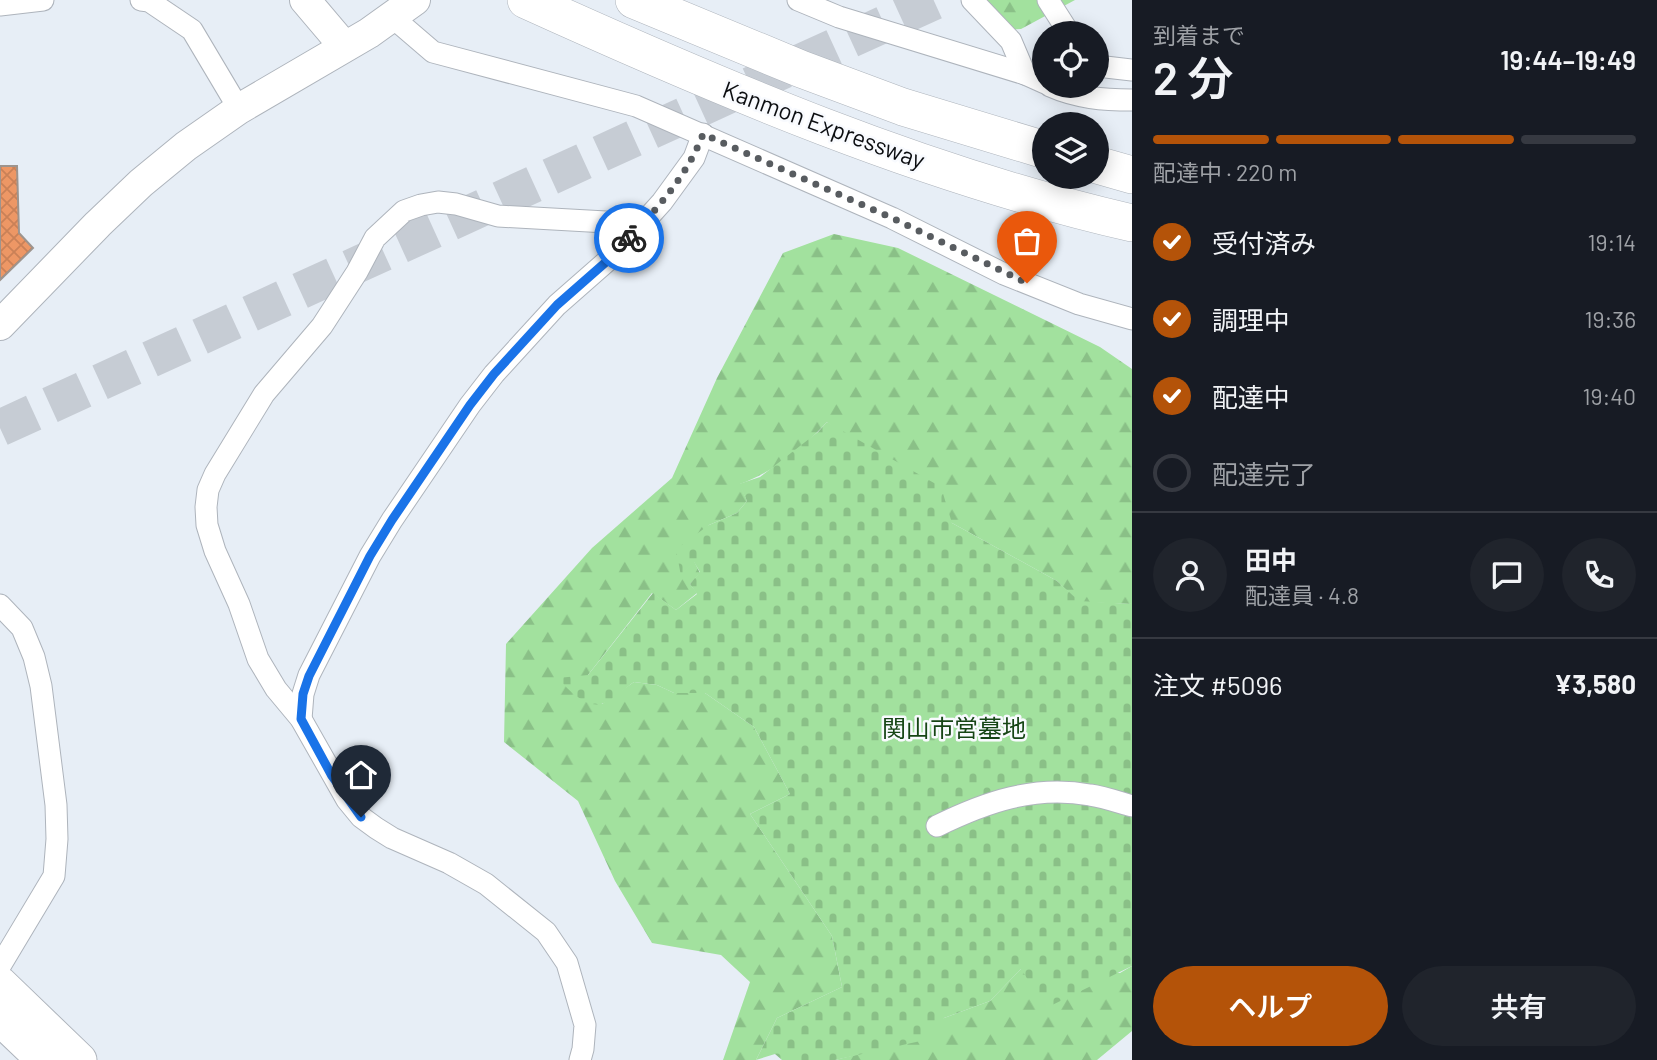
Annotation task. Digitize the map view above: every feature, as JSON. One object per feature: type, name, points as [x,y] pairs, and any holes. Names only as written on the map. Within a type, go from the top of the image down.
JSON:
[{"type":"highway","name":"Kanmon Expressway","points":[[526,0],[679,69],[887,149],[989,183],[1132,222]]},
{"type":"highway","name":"Kanmon Expressway","points":[[634,0],[801,69],[903,107],[1032,146]]},
{"type":"highway","points":[[1109,168],[1132,175]]},
{"type":"main road","points":[[0,983],[80,1060]]},
{"type":"main road","points":[[0,1019],[43,1060]]},
{"type":"street","points":[[0,5],[43,0]]},
{"type":"street","points":[[141,0],[149,1],[192,30],[239,109]]},
{"type":"street","points":[[305,0],[344,46]]},
{"type":"street","points":[[798,0],[839,17],[1032,78]]},
{"type":"street","points":[[972,0],[1011,41],[1025,75]]},
{"type":"street","points":[[1048,0],[1061,21]]},
{"type":"street","points":[[0,325],[141,183],[186,146],[239,109],[369,33],[403,8],[433,52],[636,106],[892,218],[1004,274],[1079,304],[1132,318]]},
{"type":"street","points":[[1109,67],[1132,70]]},
{"type":"street","points":[[1086,98],[1132,100]]},
{"type":"street","points":[[301,719],[303,694],[309,676],[370,556],[470,405],[494,374],[557,305],[615,254],[642,224],[694,158],[703,134]]},
{"type":"street","points":[[580,1060],[585,1025],[567,963],[546,932],[486,884],[449,863],[392,838],[361,817],[332,776],[301,719],[276,689],[258,659],[207,525],[207,499],[212,482],[264,394],[322,326],[357,272],[375,238],[404,211],[438,202],[456,204],[498,216],[642,224]]},
{"type":"street","points":[[0,606],[22,628],[34,657],[41,686],[57,839],[54,876],[0,966]]},
{"type":"street","points":[[937,825],[976,806],[1022,795],[1089,794],[1132,806]]},
{"type":"green space","points":[[982,0],[1075,0],[1021,29],[1003,30]]},
{"type":"green space","points":[[834,234],[898,248],[1100,347],[1132,369],[1132,604],[1079,602],[1057,581],[952,523],[827,422],[787,458],[740,484],[747,501],[737,513],[709,525],[681,575],[694,561],[700,573],[690,584],[697,593],[676,610],[652,593],[588,675],[602,704],[634,682],[657,685],[674,693],[705,693],[754,727],[790,794],[750,814],[832,936],[842,987],[777,1018],[756,1060],[723,1060],[750,982],[721,955],[652,943],[615,881],[578,801],[504,742],[506,644],[592,548],[672,478],[717,378],[783,253]]},
{"type":"green space","name":"関山市営墓地","points":[[827,422],[941,487],[952,523],[1057,581],[1079,601],[1132,604],[1132,966],[1046,1008],[1021,969],[990,1001],[944,1018],[934,1038],[835,1060],[782,1060],[775,1054],[756,1060],[777,1018],[842,987],[832,936],[750,814],[790,794],[754,727],[705,693],[674,693],[657,685],[634,682],[609,701],[595,704],[577,696],[558,678],[588,675],[653,593],[676,610],[697,594],[690,584],[700,572],[694,562],[681,576],[676,549],[709,525],[737,513],[747,501],[739,484],[760,477]]},
{"type":"green space","points":[[1132,966],[1132,1031],[1097,1060],[835,1060],[883,1048],[944,1018],[990,1001],[1021,969],[1120,973]]},
{"type":"building","points":[[0,166],[17,166],[19,233],[33,248],[0,280]]},
{"type":"tunnel","points":[[0,428],[937,0]]},
{"type":"way so far","points":[[629,238],[662,202],[694,158],[703,134],[892,218],[1027,283]]},
{"type":"route","points":[[361,817],[332,776],[301,719],[303,694],[309,676],[370,556],[470,405],[494,374],[557,305],[615,254],[629,238]]}]
